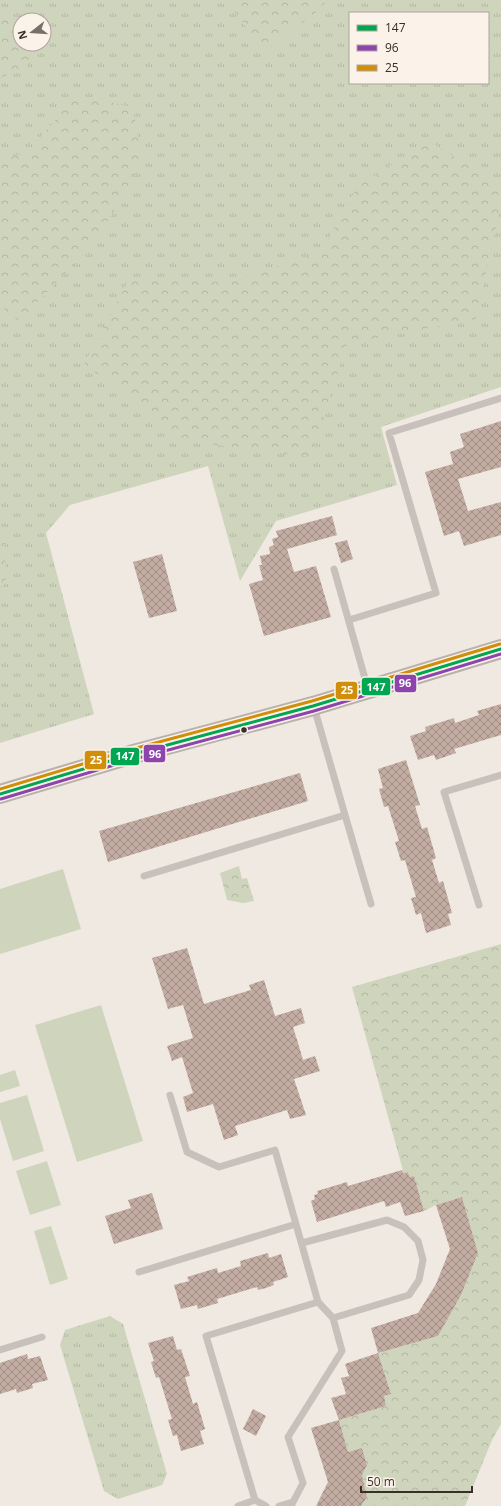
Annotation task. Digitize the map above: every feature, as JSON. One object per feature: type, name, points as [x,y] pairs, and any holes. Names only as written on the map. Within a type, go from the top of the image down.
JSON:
[{"type":"main road","points":[[0,794],[130,755],[314,706],[501,649]]},
{"type":"lane","points":[[349,620],[436,593],[389,433],[501,398]]},
{"type":"lane","points":[[334,569],[368,689]]},
{"type":"lane","points":[[314,706],[371,904]]},
{"type":"lane","points":[[479,904],[444,792],[501,775]]},
{"type":"lane","points":[[144,876],[345,815]]},
{"type":"lane","points":[[170,1095],[186,1152],[219,1167],[275,1150],[318,1302],[333,1318],[342,1350],[288,1437],[303,1483],[292,1504],[279,1506]]},
{"type":"lane","points":[[302,1243],[387,1220],[404,1227],[418,1241],[423,1260],[419,1280],[408,1295],[333,1318]]},
{"type":"lane","points":[[139,1272],[296,1224]]},
{"type":"lane","points":[[254,1500],[206,1336],[318,1302]]},
{"type":"lane","points":[[0,1350],[42,1337]]},
{"type":"lane","points":[[238,1506],[254,1500],[266,1506]]},
{"type":"green space","points":[[0,0],[501,0],[501,387],[381,427],[397,485],[276,521],[240,581],[208,466],[70,505],[46,533],[94,714],[0,743]]},
{"type":"green space","points":[[226,0],[327,0],[319,10],[264,52]]},
{"type":"green space","points":[[3,7],[12,16],[12,52],[31,52],[28,66],[0,78],[0,10]]},
{"type":"green space","points":[[77,95],[133,107],[142,163],[94,244],[19,321],[0,306],[0,157],[26,154]]},
{"type":"green space","points":[[429,141],[501,186],[501,205],[476,319],[347,344],[311,457],[185,441],[84,364],[130,278],[227,282],[321,252],[357,187]]},
{"type":"green space","points":[[4,535],[6,583],[0,588],[0,537]]},
{"type":"green space","points":[[239,866],[242,879],[247,878],[254,901],[243,903],[227,900],[220,873]]},
{"type":"green space","points":[[63,869],[81,929],[0,954],[0,889]]},
{"type":"green space","points":[[501,944],[501,1424],[492,1440],[465,1506],[361,1506],[367,1497],[362,1475],[367,1465],[362,1448],[348,1452],[339,1420],[386,1406],[384,1396],[391,1394],[378,1353],[438,1336],[461,1295],[478,1253],[462,1197],[436,1205],[424,1211],[414,1176],[409,1177],[408,1173],[404,1174],[352,987]]},
{"type":"green space","points":[[101,1005],[143,1141],[77,1162],[35,1025]]},
{"type":"green space","points":[[15,1070],[20,1086],[0,1092],[0,1075]]},
{"type":"green space","points":[[27,1095],[44,1151],[13,1161],[0,1119],[0,1103]]},
{"type":"green space","points":[[47,1161],[61,1205],[30,1215],[16,1171]]},
{"type":"green space","points":[[51,1226],[68,1279],[50,1285],[34,1231]]},
{"type":"green space","points":[[110,1316],[123,1324],[167,1474],[162,1485],[118,1499],[104,1491],[60,1345],[65,1330]]},
{"type":"building","points":[[501,421],[501,467],[458,479],[468,511],[501,502],[501,535],[464,546],[459,531],[444,536],[425,472],[453,464],[450,452],[464,447],[460,434]]},
{"type":"building","points":[[332,516],[337,535],[287,549],[294,572],[316,566],[331,617],[264,636],[249,584],[263,580],[259,565],[262,565],[260,556],[270,554],[269,547],[274,545],[272,539],[278,537],[276,531]]},
{"type":"building","points":[[347,540],[353,559],[341,563],[335,543]]},
{"type":"building","points":[[162,554],[177,611],[149,618],[133,562]]},
{"type":"building","points":[[501,704],[501,735],[454,749],[456,753],[436,760],[434,755],[418,760],[410,736],[426,731],[425,727],[454,718],[455,723],[479,715],[477,711]]},
{"type":"building","points":[[406,760],[420,805],[415,806],[422,829],[427,827],[436,858],[432,860],[439,883],[443,881],[452,913],[448,914],[451,925],[426,933],[421,913],[416,915],[411,898],[416,897],[405,860],[401,861],[395,842],[399,841],[388,806],[384,807],[379,789],[383,788],[378,769]]},
{"type":"building","points":[[300,773],[308,801],[108,862],[99,831]]},
{"type":"building","points":[[187,948],[204,1004],[251,990],[249,985],[264,980],[275,1016],[301,1008],[305,1023],[293,1027],[303,1060],[315,1056],[320,1071],[294,1079],[306,1115],[290,1119],[287,1110],[235,1126],[238,1135],[224,1140],[213,1104],[187,1112],[183,1097],[193,1093],[182,1057],[172,1061],[167,1046],[193,1038],[183,1005],[168,1009],[152,958]]},
{"type":"building","points":[[402,1170],[404,1174],[408,1172],[409,1177],[414,1176],[424,1211],[405,1216],[400,1202],[386,1207],[384,1201],[317,1222],[311,1201],[315,1199],[314,1195],[318,1194],[317,1191],[347,1182],[348,1186]]},
{"type":"building","points":[[152,1193],[163,1229],[114,1244],[105,1216],[131,1208],[128,1200]]},
{"type":"building","points":[[462,1197],[478,1253],[461,1295],[438,1336],[378,1353],[371,1328],[418,1313],[436,1284],[450,1249],[436,1205]]},
{"type":"building","points":[[268,1253],[269,1258],[281,1254],[288,1277],[273,1282],[274,1285],[266,1288],[258,1290],[257,1287],[217,1299],[218,1303],[198,1309],[197,1305],[181,1309],[174,1285],[189,1281],[187,1277],[217,1268],[218,1273],[241,1266],[240,1261]]},
{"type":"building","points":[[173,1336],[177,1350],[181,1349],[190,1376],[185,1377],[193,1404],[197,1402],[205,1429],[200,1431],[204,1444],[181,1451],[177,1435],[173,1436],[168,1420],[172,1419],[159,1377],[156,1378],[151,1362],[154,1361],[148,1343]]},
{"type":"building","points":[[378,1353],[391,1394],[384,1396],[386,1406],[339,1420],[331,1398],[346,1394],[341,1378],[349,1376],[345,1364]]},
{"type":"building","points":[[27,1354],[28,1359],[40,1356],[48,1380],[32,1384],[33,1388],[17,1393],[16,1389],[0,1394],[0,1363]]},
{"type":"building","points":[[253,1409],[266,1416],[256,1436],[243,1429]]},
{"type":"building","points":[[339,1420],[348,1452],[362,1448],[367,1465],[362,1475],[367,1497],[361,1506],[316,1506],[328,1482],[311,1428]]},
{"type":"transit line","name":"25","points":[[0,789],[129,750],[312,701],[500,644]]},
{"type":"transit line","name":"147","points":[[0,794],[130,755],[313,706],[501,649]]},
{"type":"transit line","name":"96","points":[[1,799],[131,760],[314,711],[501,654]]}]
